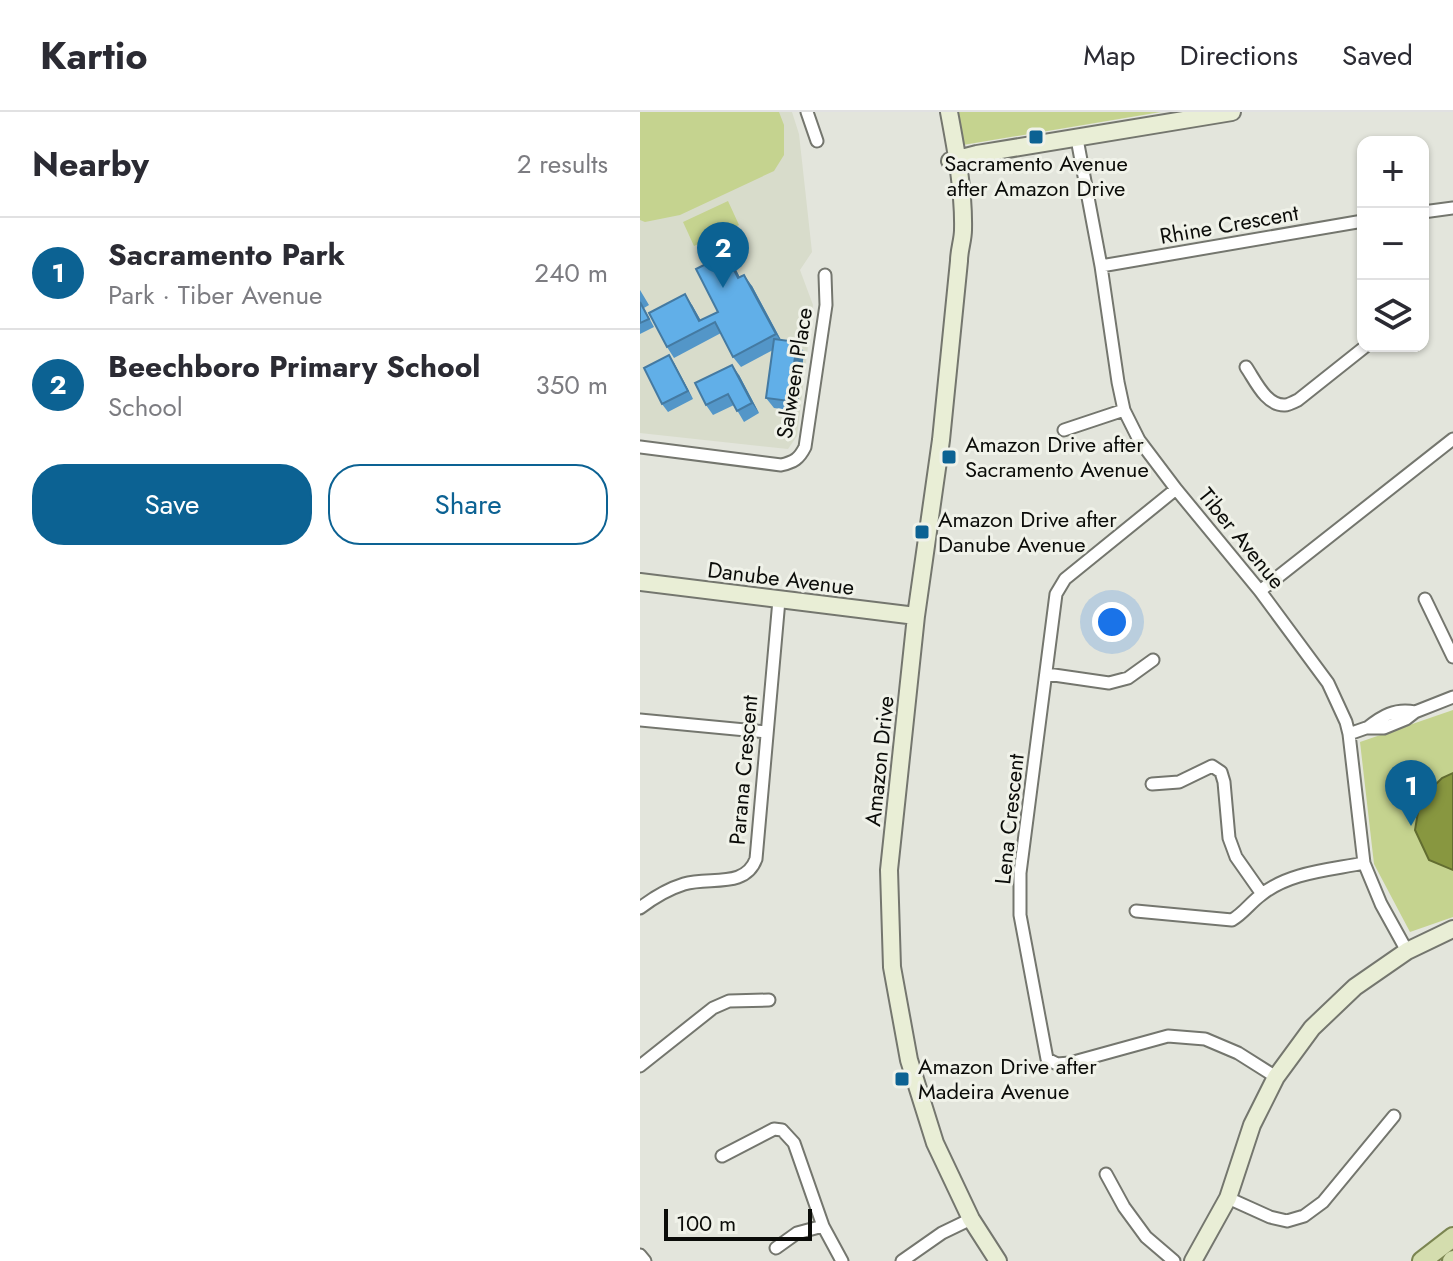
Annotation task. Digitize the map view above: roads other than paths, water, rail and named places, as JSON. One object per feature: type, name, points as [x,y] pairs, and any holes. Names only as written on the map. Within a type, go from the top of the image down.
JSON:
[{"type":"main road","points":[[1422,1261],[1453,1237]]},
{"type":"street","points":[[807,112],[817,141]]},
{"type":"street","name":"Amazon Drive","points":[[940,112],[953,160]]},
{"type":"street","name":"Amazon Drive","points":[[949,112],[963,232],[959,247],[941,440],[916,616],[889,870],[892,967],[909,1060],[935,1143],[971,1219],[998,1261]]},
{"type":"street","points":[[953,160],[1226,113]]},
{"type":"street","name":"Tiber Avenue","points":[[1077,139],[1124,410],[1139,440],[1260,591],[1328,683],[1349,734],[1364,863],[1381,904],[1407,951]]},
{"type":"street","points":[[1429,211],[1453,208]]},
{"type":"street","name":"Rhine Crescent","points":[[1101,266],[1357,222]]},
{"type":"street","name":"Salween Place","points":[[640,447],[781,465],[793,462],[800,456],[805,447],[826,305],[825,275]]},
{"type":"street","points":[[1246,367],[1263,393],[1273,402],[1286,405],[1298,400],[1358,352]]},
{"type":"street","points":[[1064,430],[1124,410]]},
{"type":"street","points":[[1260,591],[1453,439]]},
{"type":"street","name":"Lena Crescent","points":[[1176,489],[1065,579],[1056,594],[1020,873],[1020,915],[1047,1059],[1057,1064],[1070,1063],[1168,1036],[1205,1039],[1238,1053],[1276,1077]]},
{"type":"street","name":"Danube Avenue","points":[[640,582],[916,616]]},
{"type":"street","points":[[1425,599],[1453,657]]},
{"type":"street","name":"Parana Crescent","points":[[640,908],[652,898],[685,883],[744,876],[752,869],[756,859],[779,600]]},
{"type":"street","points":[[1047,674],[1109,683],[1128,678],[1153,660]]},
{"type":"street","points":[[1349,734],[1366,728],[1381,716],[1402,709],[1415,712],[1453,697]]},
{"type":"street","points":[[640,720],[767,732]]},
{"type":"street","points":[[1152,784],[1179,782],[1212,766],[1221,772],[1229,838],[1236,857],[1262,894]]},
{"type":"street","points":[[1136,911],[1232,920],[1262,894],[1296,876],[1364,863]]},
{"type":"street","points":[[1193,1261],[1228,1198],[1252,1125],[1276,1077],[1312,1028],[1355,987],[1407,951],[1453,929]]},
{"type":"street","points":[[640,1066],[713,1008],[729,1001],[769,1000]]},
{"type":"street","points":[[1228,1198],[1270,1217],[1287,1221],[1304,1216],[1323,1202],[1394,1116]]},
{"type":"street","points":[[722,1156],[774,1129],[782,1130],[794,1143],[823,1226],[842,1261]]},
{"type":"street","points":[[1106,1174],[1124,1207],[1146,1237],[1174,1261]]},
{"type":"street","points":[[902,1261],[942,1233],[971,1219]]},
{"type":"street","points":[[776,1248],[797,1233],[823,1226]]},
{"type":"street","points":[[640,1255],[645,1261]]},
{"type":"place","name":"Sacramento Avenue after Amazon Drive","points":[[1036,137]]},
{"type":"place","name":"Beechboro Primary School","points":[[723,288]]},
{"type":"place","name":"Amazon Drive after Sacramento Avenue","points":[[949,457]]},
{"type":"place","name":"Amazon Drive after Danube Avenue","points":[[922,532]]},
{"type":"place","name":"Sacramento Park","points":[[1411,826]]},
{"type":"place","name":"Amazon Drive after Madeira Avenue","points":[[902,1079]]}]
